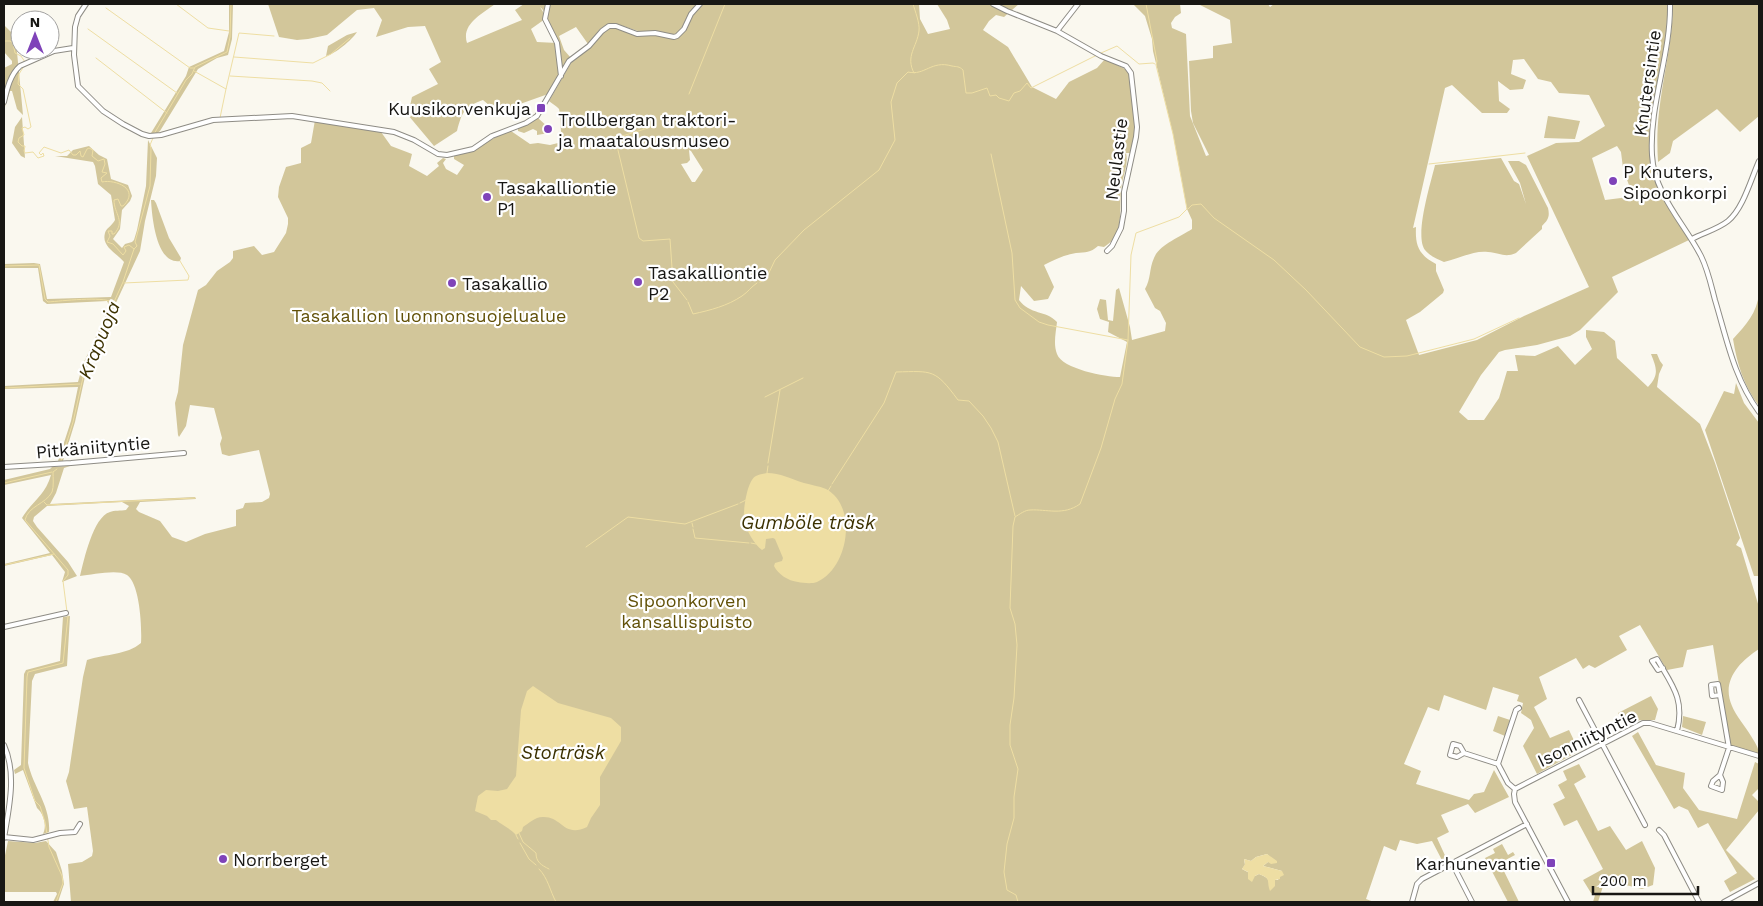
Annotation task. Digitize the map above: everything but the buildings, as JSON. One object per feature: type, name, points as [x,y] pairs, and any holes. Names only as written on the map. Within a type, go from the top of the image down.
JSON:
[{"type":"street","points":[[86,4],[76,21],[73,48],[76,79],[82,91],[103,111],[142,134],[149,136],[161,135],[213,120],[292,116],[394,132],[443,155],[472,149],[492,136],[531,120],[540,112],[569,62],[589,46],[608,26],[616,26],[637,34],[655,33],[670,37],[678,36],[684,29],[694,9],[700,4]]},
{"type":"street","points":[[548,4],[545,19],[557,43],[561,76]]},
{"type":"street","name":"Neulastie","points":[[993,4],[1057,31],[1101,56],[1126,66],[1131,73],[1137,127],[1124,192],[1123,219],[1118,236],[1107,251]]},
{"type":"street","points":[[1057,31],[1078,4]]},
{"type":"street","name":"Knutersintie","points":[[1670,4],[1669,30],[1652,132],[1652,157],[1655,172],[1665,198],[1703,259],[1733,364],[1746,395],[1759,412]]},
{"type":"street","points":[[4,102],[13,74],[22,64],[60,49],[73,48]]},
{"type":"street","points":[[1692,239],[1732,217],[1745,197],[1759,161]]},
{"type":"street","name":"Pitkäniityntie","points":[[4,467],[184,453]]},
{"type":"street","points":[[4,627],[66,613]]},
{"type":"street","points":[[1663,668],[1675,691],[1680,706],[1680,719],[1677,731]]},
{"type":"street","points":[[1720,695],[1729,748],[1720,775]]},
{"type":"street","points":[[1579,700],[1645,825]]},
{"type":"street","points":[[1519,708],[1516,710],[1498,764],[1508,784],[1515,789],[1515,802],[1568,902]]},
{"type":"street","name":"Isonniityntie","points":[[1515,789],[1642,723],[1650,723],[1759,756]]},
{"type":"street","points":[[4,745],[9,759],[11,780],[4,838],[34,840],[75,832],[80,824]]},
{"type":"street","points":[[1464,753],[1498,764]]},
{"type":"street","points":[[1412,902],[1418,882],[1527,824]]},
{"type":"street","points":[[1659,830],[1664,835],[1699,902]]},
{"type":"street","points":[[1452,864],[1472,902]]},
{"type":"street","points":[[1724,902],[1759,883]]},
{"type":"green space","points":[[229,4],[233,4],[232,39],[228,55],[217,58],[198,69],[160,131],[156,134],[146,133],[151,133],[186,76],[189,67],[224,51],[229,32]]},
{"type":"green space","points":[[268,4],[495,4],[470,25],[466,36],[467,43],[522,20],[515,10],[524,4],[697,4],[681,29],[674,35],[656,31],[638,31],[617,24],[608,24],[600,29],[588,44],[576,27],[559,36],[564,50],[571,58],[560,73],[551,93],[497,112],[483,100],[465,111],[457,131],[434,146],[408,115],[412,97],[438,84],[429,69],[441,62],[425,26],[408,27],[376,37],[382,20],[374,8],[357,10],[327,35],[297,40],[279,37]],"holes":[[[540,7],[545,14],[549,28],[557,43],[537,42],[531,29],[545,19],[545,15]]]},
{"type":"green space","points":[[704,4],[919,4],[920,19],[928,34],[950,29],[937,4],[1019,4],[1004,17],[996,15],[983,30],[1008,47],[1032,87],[1056,99],[1069,82],[1097,68],[1105,59],[1129,71],[1135,132],[1130,153],[1126,153],[1127,162],[1121,190],[1120,222],[1115,236],[1104,247],[1098,246],[1088,252],[1067,255],[1044,265],[1054,287],[1048,299],[1034,301],[1021,286],[1019,300],[1028,308],[1053,318],[1057,322],[1055,346],[1057,354],[1067,364],[1105,376],[1120,377],[1127,342],[1108,332],[1109,322],[1100,319],[1097,309],[1100,299],[1106,300],[1108,320],[1113,321],[1116,290],[1119,288],[1132,340],[1165,331],[1166,323],[1145,289],[1152,262],[1160,249],[1192,229],[1192,220],[1187,209],[1152,39],[1145,16],[1133,4],[1180,4],[1181,13],[1171,23],[1172,28],[1186,34],[1190,116],[1206,156],[1209,155],[1193,123],[1189,61],[1213,58],[1213,46],[1232,43],[1230,20],[1198,4],[1268,4],[1270,7],[1274,4],[1667,4],[1665,46],[1652,121],[1650,143],[1651,166],[1661,194],[1689,240],[1612,277],[1618,292],[1580,330],[1570,336],[1537,345],[1499,352],[1481,375],[1459,412],[1468,420],[1484,420],[1499,398],[1507,371],[1518,371],[1515,355],[1535,356],[1558,346],[1575,365],[1592,349],[1586,337],[1586,330],[1604,332],[1615,341],[1617,358],[1648,387],[1654,379],[1656,372],[1651,354],[1657,354],[1663,365],[1657,387],[1700,424],[1740,538],[1736,545],[1741,548],[1759,607],[1759,649],[1745,660],[1734,673],[1730,680],[1729,697],[1736,714],[1757,745],[1759,756],[1731,748],[1728,742],[1713,645],[1687,650],[1683,667],[1667,670],[1640,625],[1619,636],[1627,650],[1595,668],[1589,665],[1583,669],[1576,658],[1539,677],[1547,699],[1534,707],[1550,738],[1569,730],[1579,751],[1537,774],[1523,746],[1534,728],[1531,720],[1521,713],[1523,703],[1517,701],[1519,695],[1493,687],[1486,710],[1444,695],[1439,711],[1428,707],[1404,764],[1421,771],[1416,784],[1469,800],[1474,794],[1484,792],[1494,770],[1509,797],[1475,813],[1468,804],[1441,815],[1449,832],[1437,838],[1448,862],[1444,864],[1432,841],[1417,844],[1400,840],[1396,851],[1384,846],[1366,899],[1374,902],[71,902],[68,864],[82,862],[92,856],[93,851],[87,807],[74,809],[66,781],[87,660],[123,652],[141,643],[140,617],[135,587],[127,575],[111,572],[80,576],[90,540],[99,522],[110,512],[126,510],[129,506],[122,502],[47,506],[34,517],[33,521],[37,527],[68,562],[77,576],[62,582],[65,572],[52,555],[4,566],[4,564],[50,553],[22,518],[42,493],[51,475],[4,485],[4,480],[52,467],[70,466],[64,468],[56,493],[50,504],[195,497],[196,499],[140,502],[136,509],[160,521],[172,537],[186,542],[205,534],[236,526],[236,510],[243,508],[245,503],[262,502],[269,498],[270,494],[259,450],[229,456],[222,454],[220,444],[222,438],[214,408],[190,405],[186,426],[179,437],[175,403],[183,345],[198,290],[206,285],[217,271],[230,262],[233,258],[233,251],[254,246],[262,255],[274,252],[286,233],[288,218],[278,197],[279,187],[286,167],[301,163],[301,148],[311,143],[315,120],[381,132],[391,146],[412,154],[409,166],[427,176],[439,166],[437,163],[443,158],[446,159],[443,163],[446,169],[457,175],[464,165],[454,159],[454,156],[470,151],[511,131],[530,144],[550,145],[562,142],[559,109],[549,101],[571,63],[591,47],[603,32],[609,28],[616,28],[637,36],[655,35],[674,39],[682,34],[696,10]],"holes":[[[1524,59],[1538,79],[1551,82],[1559,93],[1589,95],[1605,126],[1579,142],[1556,143],[1527,156],[1589,287],[1524,316],[1477,340],[1419,355],[1406,320],[1420,312],[1443,293],[1444,290],[1436,271],[1436,264],[1419,249],[1416,240],[1416,227],[1413,228],[1445,88],[1452,85],[1482,113],[1507,113],[1510,109],[1499,101],[1498,81],[1510,90],[1523,89],[1526,80],[1511,74],[1513,60]],[[1617,146],[1621,152],[1623,168],[1632,194],[1621,198],[1605,200],[1592,158]],[[689,150],[703,170],[695,182],[692,182],[681,164],[687,163],[690,160]],[[1267,854],[1270,857],[1263,866],[1282,871],[1278,880],[1275,880],[1269,888],[1269,882],[1266,877],[1259,874],[1255,876],[1242,869],[1245,865],[1244,859],[1251,861],[1256,857]]]},
{"type":"green space","points":[[1673,4],[1759,4],[1759,116],[1740,132],[1717,109],[1673,141],[1670,153],[1658,162],[1658,118],[1673,17]]},
{"type":"green space","points":[[4,25],[10,31],[10,59],[4,52]]},
{"type":"green space","points":[[357,32],[334,53],[326,56],[328,46],[347,35]]},
{"type":"green space","points":[[18,60],[23,115],[17,109],[12,91],[10,91],[4,110],[4,68],[12,64],[12,61]]},
{"type":"green space","points":[[1548,116],[1580,121],[1575,139],[1544,138]]},
{"type":"green space","points":[[22,117],[25,158],[21,156],[12,143],[15,127]]},
{"type":"green space","points":[[538,118],[549,128],[549,133],[537,135],[537,131],[533,129],[524,133],[518,131],[518,128]]},
{"type":"green space","points":[[148,140],[157,158],[156,176],[140,251],[88,363],[75,422],[63,461],[58,461],[71,421],[78,387],[4,389],[4,386],[78,382],[83,364],[110,307],[107,301],[47,304],[43,301],[38,268],[4,268],[4,264],[40,264],[47,299],[111,297],[124,262],[107,246],[104,238],[106,231],[115,220],[111,195],[98,184],[93,162],[55,156],[67,156],[73,150],[89,146],[107,159],[111,179],[128,185],[132,196],[122,210],[120,229],[113,239],[122,248],[125,244],[134,240],[137,230],[146,186]]},
{"type":"green space","points":[[1501,158],[1514,181],[1519,184],[1526,204],[1520,183],[1508,161],[1519,161],[1526,165],[1548,208],[1548,218],[1542,229],[1516,253],[1512,254],[1477,252],[1444,262],[1429,254],[1422,243],[1421,233],[1424,209],[1435,165]]},
{"type":"green space","points":[[151,200],[154,200],[156,203],[169,238],[181,258],[180,261],[172,260],[165,255],[161,248],[154,227]]},
{"type":"green space","points":[[1759,293],[1759,406],[1749,391],[1742,374],[1733,339],[1753,313]]},
{"type":"green space","points":[[1736,383],[1744,403],[1759,423],[1759,576],[1754,576],[1705,430],[1724,391],[1734,394]]},
{"type":"green space","points":[[70,616],[67,666],[35,674],[32,681],[28,763],[30,772],[45,805],[49,823],[49,832],[43,834],[44,820],[37,808],[23,770],[15,774],[14,770],[21,765],[24,674],[26,670],[60,661],[63,617]]},
{"type":"green space","points":[[1651,696],[1658,709],[1655,720],[1640,720],[1625,727],[1618,713]]},
{"type":"green space","points":[[1498,716],[1510,720],[1505,736],[1493,731]]},
{"type":"green space","points":[[1683,716],[1706,722],[1702,735],[1682,727]]},
{"type":"green space","points":[[1638,732],[1656,765],[1685,773],[1683,788],[1699,810],[1737,819],[1755,762],[1759,764],[1759,788],[1752,795],[1759,802],[1759,810],[1726,850],[1755,879],[1730,892],[1724,881],[1737,873],[1708,823],[1698,828],[1688,810],[1679,806],[1674,809],[1632,736]]},
{"type":"green space","points":[[1579,764],[1586,777],[1574,784],[1598,831],[1610,826],[1626,850],[1642,841],[1655,868],[1653,885],[1642,889],[1605,880],[1598,902],[1593,902],[1595,895],[1591,893],[1583,880],[1603,869],[1577,820],[1564,826],[1553,804],[1565,798],[1558,785],[1567,780],[1563,771]]},
{"type":"green space","points":[[8,841],[35,843],[46,841],[56,852],[64,884],[58,902],[53,902],[57,894],[56,892],[4,892],[4,860]]},
{"type":"green space","points":[[1502,844],[1508,855],[1513,852],[1515,855],[1500,863],[1519,902],[1508,902],[1485,858],[1495,853],[1493,849]]},
{"type":"water","name":"Gumböle träsk","points":[[767,473],[781,475],[826,489],[836,497],[843,509],[846,522],[846,537],[842,551],[828,575],[817,582],[800,582],[784,577],[774,566],[775,563],[782,561],[783,558],[775,539],[766,539],[765,548],[762,550],[748,532],[744,516],[748,489],[750,483],[757,475]]},
{"type":"water","name":"Storträsk","points":[[533,686],[558,703],[611,718],[621,727],[621,741],[600,777],[600,805],[587,827],[579,830],[568,829],[555,820],[541,817],[523,827],[522,831],[516,835],[496,820],[491,820],[487,816],[475,811],[478,796],[486,790],[498,791],[507,789],[516,776],[521,710],[527,691]]},
{"type":"water","points":[[1267,854],[1277,863],[1271,864],[1268,862],[1263,866],[1282,871],[1284,875],[1280,879],[1275,880],[1275,886],[1270,891],[1266,877],[1259,874],[1255,876],[1252,882],[1248,879],[1248,872],[1242,869],[1245,864],[1244,859],[1251,861],[1256,857]]},
{"type":"waterway","points":[[176,4],[208,28],[229,31]]},
{"type":"waterway","points":[[154,134],[195,67],[227,52],[230,37],[231,4]]},
{"type":"waterway","points":[[689,94],[725,4]]},
{"type":"waterway","points":[[913,4],[919,28],[918,37],[911,56],[914,73]]},
{"type":"waterway","points":[[1018,902],[1016,895],[1007,890],[1004,872],[1007,844],[1014,818],[1014,797],[1018,769],[1010,745],[1017,645],[1015,624],[1010,608],[1013,526],[1015,517],[1028,510],[1061,511],[1074,508],[1080,504],[1101,448],[1115,399],[1122,384],[1128,340],[1131,255],[1136,233],[1179,217],[1187,209],[1173,134],[1156,65],[1157,61],[1146,4]]},
{"type":"waterway","points":[[106,8],[190,68],[194,68]]},
{"type":"waterway","points":[[88,29],[177,93]]},
{"type":"waterway","points":[[194,71],[226,89],[239,33],[274,36]]},
{"type":"waterway","points":[[234,57],[313,63],[331,54],[350,38]]},
{"type":"waterway","points":[[4,41],[13,43],[15,53],[21,56],[25,62]]},
{"type":"waterway","points":[[1101,53],[1117,46],[1139,64],[1155,64]]},
{"type":"waterway","points":[[760,282],[766,279],[775,260],[804,230],[879,170],[895,140],[891,102],[897,83],[908,72],[919,72],[939,65],[958,67],[963,70],[966,93],[987,88],[990,96],[996,95],[1009,101],[1014,93],[1020,91],[1027,83],[1031,88],[1097,55]]},
{"type":"waterway","points":[[96,58],[167,113]]},
{"type":"waterway","points":[[24,66],[19,74],[18,84],[23,89],[31,127],[28,129],[22,128],[24,135],[19,138],[18,142],[25,146],[25,153],[33,152],[38,158],[44,156],[43,153],[41,155],[39,153],[44,147],[61,153],[69,150],[73,155],[80,151],[83,157],[89,148],[93,150],[92,156],[98,161],[104,159],[105,164],[102,172],[107,173],[101,178],[102,182],[113,182],[124,186],[128,190],[129,195],[128,200],[123,206],[121,206],[118,199],[114,200],[119,217],[119,225],[114,234],[112,234],[112,231],[108,231],[110,236],[107,242],[113,244],[123,255],[126,251],[124,247],[129,245],[134,249]]},
{"type":"waterway","points":[[230,76],[312,81],[322,83],[330,91]]},
{"type":"waterway","points":[[220,118],[226,89]]},
{"type":"waterway","points":[[159,133],[211,119]]},
{"type":"waterway","points":[[648,128],[619,137],[617,146],[639,238],[643,241],[670,239],[673,282],[687,300]]},
{"type":"waterway","name":"Krapuoja","points":[[61,461],[73,422],[86,364],[123,282],[134,249],[137,246],[135,242],[150,186],[150,145],[153,138]]},
{"type":"waterway","points":[[1429,164],[1525,153]]},
{"type":"waterway","points":[[991,154],[1012,253],[1015,300],[1020,308],[1039,322],[1048,325],[1128,340]]},
{"type":"waterway","points":[[1188,209],[1192,205],[1201,204],[1214,218],[1274,260],[1306,290],[1360,347],[1384,357],[1407,356],[1474,339],[1519,318]]},
{"type":"waterway","points":[[124,283],[188,280],[189,276],[180,261]]},
{"type":"waterway","points":[[4,266],[39,265],[45,299],[48,302],[91,299],[112,302]]},
{"type":"waterway","points":[[688,302],[693,314],[712,309],[736,299],[757,283]]},
{"type":"waterway","points":[[832,484],[884,403],[896,372],[926,372],[944,382],[958,400],[969,401],[991,428],[998,442],[1015,516]]},
{"type":"waterway","points":[[765,397],[803,378]]},
{"type":"waterway","points":[[4,388],[80,384]]},
{"type":"waterway","points":[[768,463],[780,390]]},
{"type":"waterway","points":[[767,473],[768,466]]},
{"type":"waterway","points":[[57,469],[53,472],[52,492],[30,511],[25,520],[68,570],[68,575],[63,581],[67,612]]},
{"type":"waterway","points":[[4,483],[52,472]]},
{"type":"waterway","points":[[828,491],[831,486]]},
{"type":"waterway","points":[[44,502],[47,505],[195,498]]},
{"type":"waterway","points":[[740,503],[746,500]]},
{"type":"waterway","points":[[586,547],[628,517],[685,524],[738,504]]},
{"type":"waterway","points":[[692,523],[693,527]]},
{"type":"waterway","points":[[693,529],[695,538],[749,543]]},
{"type":"waterway","points":[[751,543],[756,544]]},
{"type":"waterway","points":[[4,565],[54,554]]},
{"type":"waterway","points":[[56,902],[63,883],[62,876],[49,847],[40,806],[35,801],[24,768],[27,677],[28,672],[63,663],[68,616]]},
{"type":"waterway","points":[[519,833],[523,842],[536,853],[540,863],[549,869]]},
{"type":"waterway","points":[[516,835],[518,839]]},
{"type":"waterway","points":[[520,843],[529,859],[536,865]]},
{"type":"waterway","points":[[539,869],[547,880],[556,902]]},
{"type":"place","name":"Kuusikorvenkuja","points":[[541,108]]},
{"type":"place","name":"Trollbergan traktori- ja maatalousmuseo","points":[[548,129]]},
{"type":"place","name":"P Knuters, Sipoonkorpi","points":[[1613,181]]},
{"type":"place","name":"Tasakalliontie P1","points":[[487,197]]},
{"type":"place","name":"Tasakalliontie P2","points":[[638,282]]},
{"type":"place","name":"Tasakallio","points":[[452,283]]},
{"type":"place","name":"Norrberget","points":[[223,859]]},
{"type":"place","name":"Karhunevantie","points":[[1551,863]]},
{"type":"park label","name":"Tasakallion luonnonsuojelualue","points":[[429,315]]},
{"type":"park label","name":"Sipoonkorven kansallispuisto","points":[[687,610]]}]
